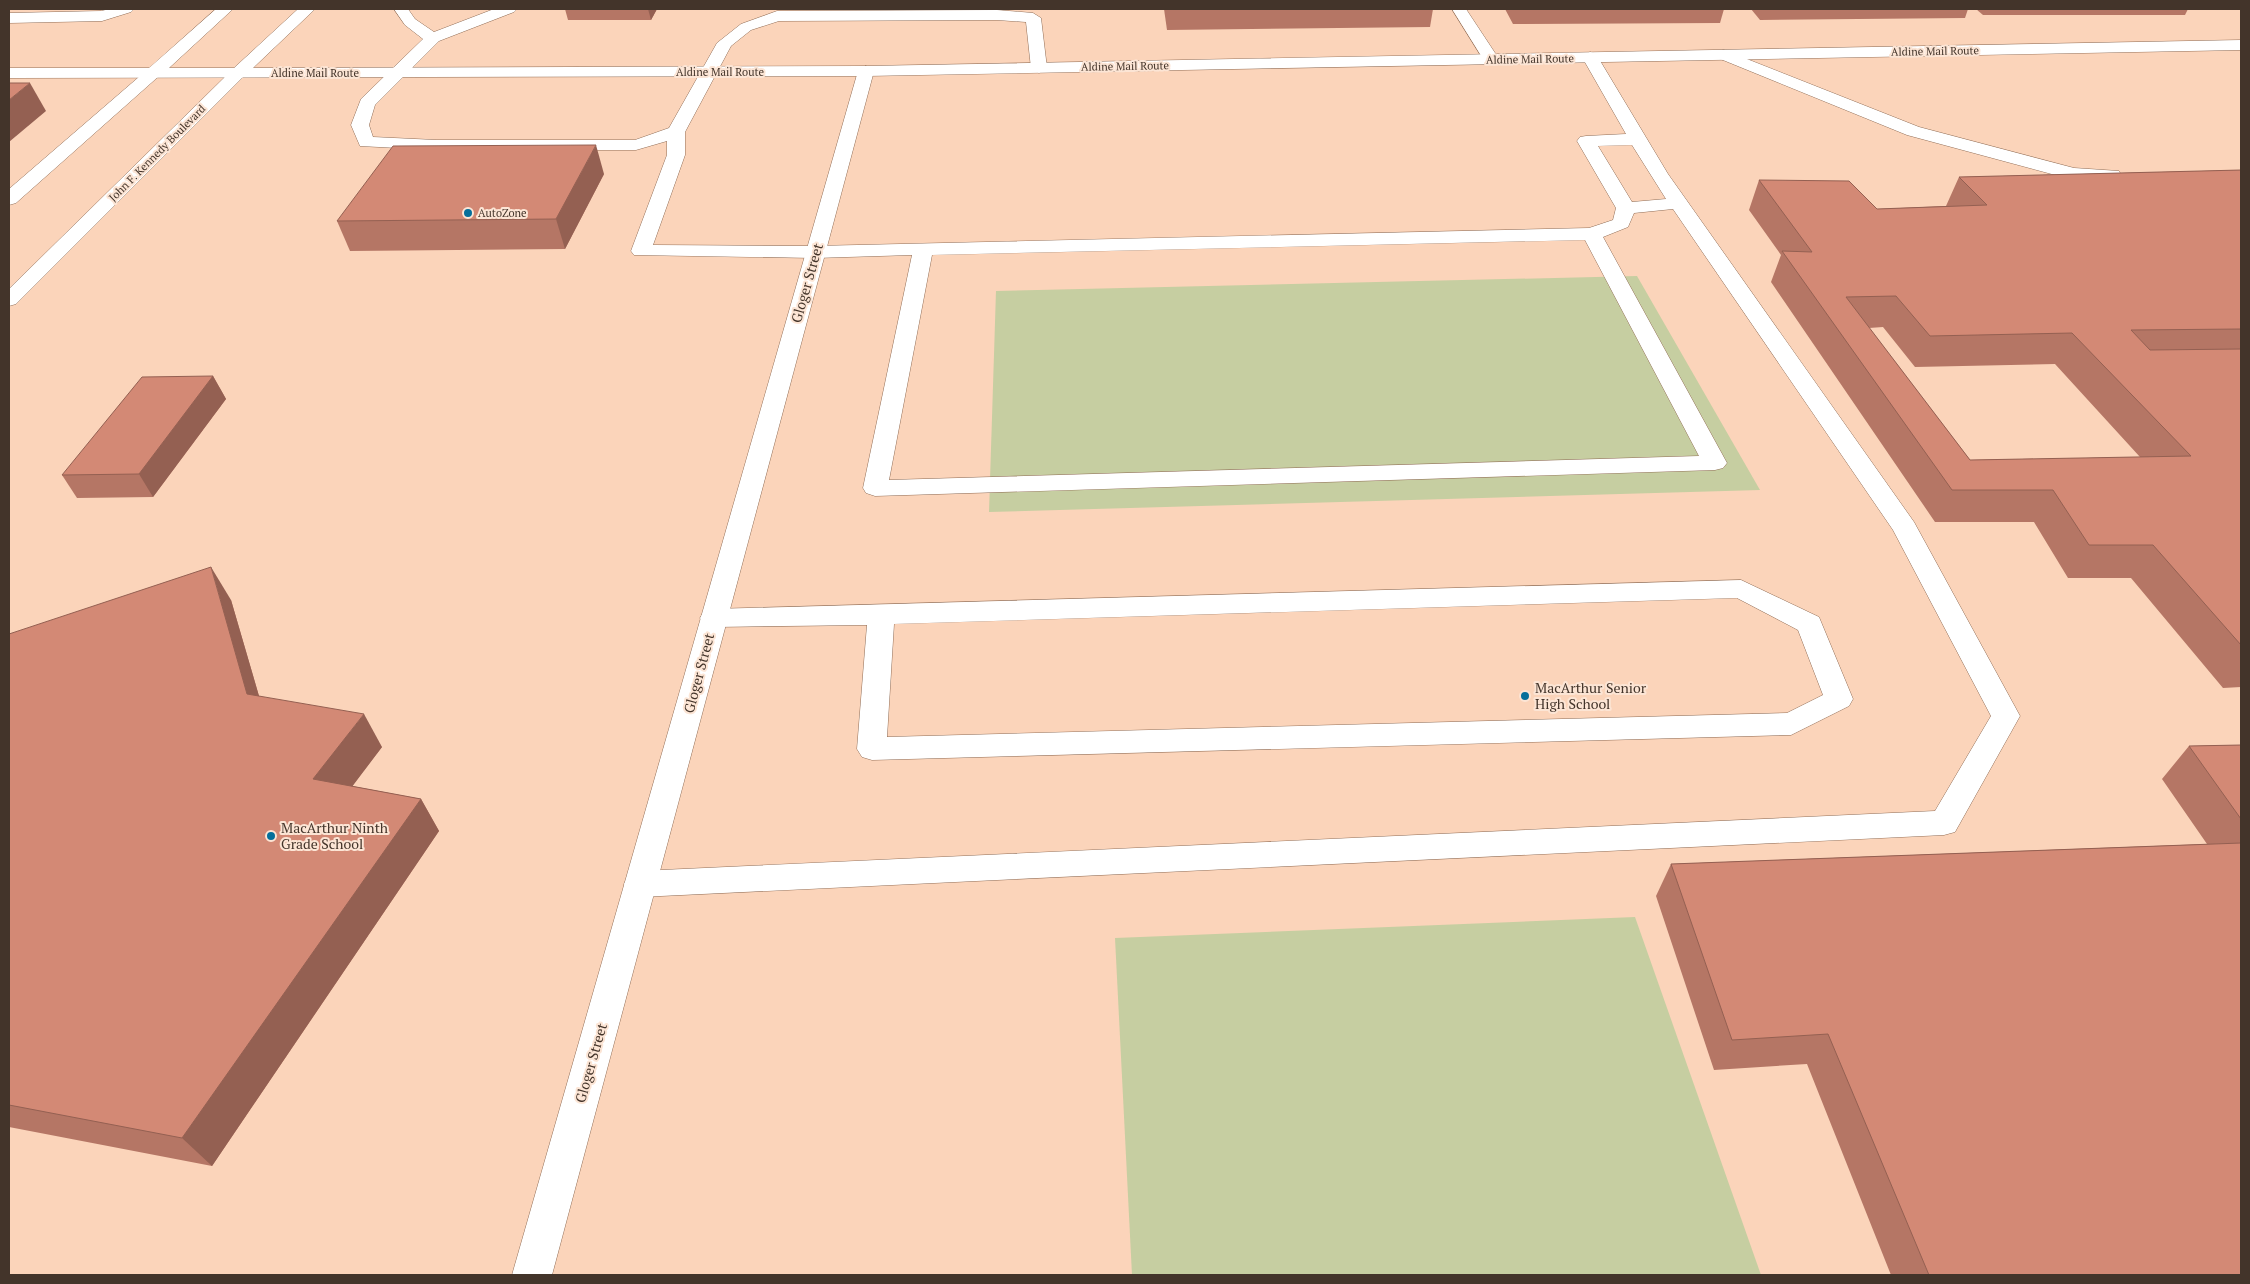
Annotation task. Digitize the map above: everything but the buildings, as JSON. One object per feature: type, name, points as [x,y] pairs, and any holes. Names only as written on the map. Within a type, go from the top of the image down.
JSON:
[{"type":"main road","points":[[9,18],[102,16],[126,9]]},
{"type":"main road","points":[[9,199],[225,9]]},
{"type":"main road","name":"John F. Kennedy Boulevard","points":[[9,300],[238,73],[307,9]]},
{"type":"main road","points":[[401,9],[410,22],[433,38]]},
{"type":"main road","points":[[509,9],[478,19],[433,38],[367,103],[360,125],[366,142],[436,145],[636,145],[676,132]]},
{"type":"main road","points":[[1459,9],[1491,60]]},
{"type":"main road","points":[[1039,68],[1034,18],[874,15],[777,16],[746,27],[725,43],[676,132],[676,155],[641,251],[815,252],[1592,234],[1621,223],[1626,208],[1586,141],[1638,139]]},
{"type":"main road","name":"Aldine Mail Route","points":[[9,73],[866,71],[2241,45]]},
{"type":"main road","points":[[1724,55],[1913,131],[2074,174],[2134,175]]},
{"type":"main road","points":[[640,884],[1944,823],[2006,716],[1905,528],[1679,204],[1590,57]]},
{"type":"main road","name":"Gloger Street","points":[[532,1275],[866,71]]},
{"type":"main road","points":[[1626,208],[1679,204]]},
{"type":"main road","points":[[923,249],[874,488],[1714,463],[1592,234]]},
{"type":"main road","points":[[714,618],[881,615],[1741,589],[1809,624],[1839,699],[1791,724],[872,749],[881,615]]},
{"type":"green space","points":[[1637,276],[1760,490],[989,512],[996,291]]},
{"type":"green space","points":[[1635,917],[1761,1275],[1132,1275],[1115,938]]},
{"type":"place","name":"AutoZone","points":[[468,213]]},
{"type":"place","name":"MacArthur Senior High School","points":[[1525,696]]},
{"type":"place","name":"MacArthur Ninth Grade School","points":[[271,836]]}]
